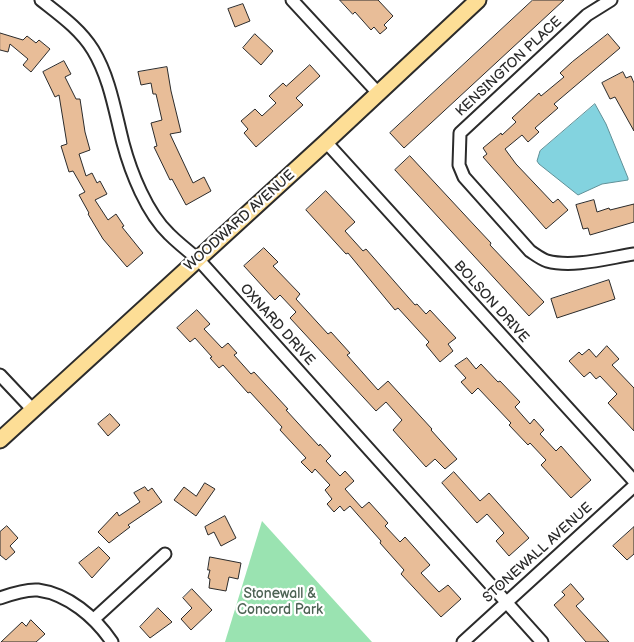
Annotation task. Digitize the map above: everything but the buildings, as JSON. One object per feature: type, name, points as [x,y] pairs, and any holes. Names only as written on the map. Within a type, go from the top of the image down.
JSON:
[{"type":"main road","name":"WOODWARD AVENUE","points":[[0,440],[326,142],[478,0]]},
{"type":"street","name":"OXNARD DRIVE","points":[[41,0],[69,22],[92,48],[100,62],[109,85],[123,145],[137,184],[152,212],[168,233],[198,259],[542,642]]},
{"type":"street","points":[[292,0],[378,93]]},
{"type":"street","name":"KENSINGTON PLACE","points":[[611,0],[586,15],[460,133],[459,165],[464,177],[530,251],[539,258],[548,261],[575,263],[634,254]]},
{"type":"street","name":"BOLSON DRIVE","points":[[326,142],[634,481]]},
{"type":"street","points":[[0,375],[33,410]]},
{"type":"street","name":"STONEWALL AVENUE","points":[[463,642],[634,486]]},
{"type":"street","points":[[94,619],[165,554]]},
{"type":"street","points":[[0,598],[37,590],[67,600],[94,619],[112,642]]},
{"type":"green space","name":"Stonewall & Concord Park","points":[[262,521],[372,642],[225,642]]},
{"type":"water","points":[[595,104],[606,124],[628,180],[602,184],[578,195],[537,161],[540,151]]}]
